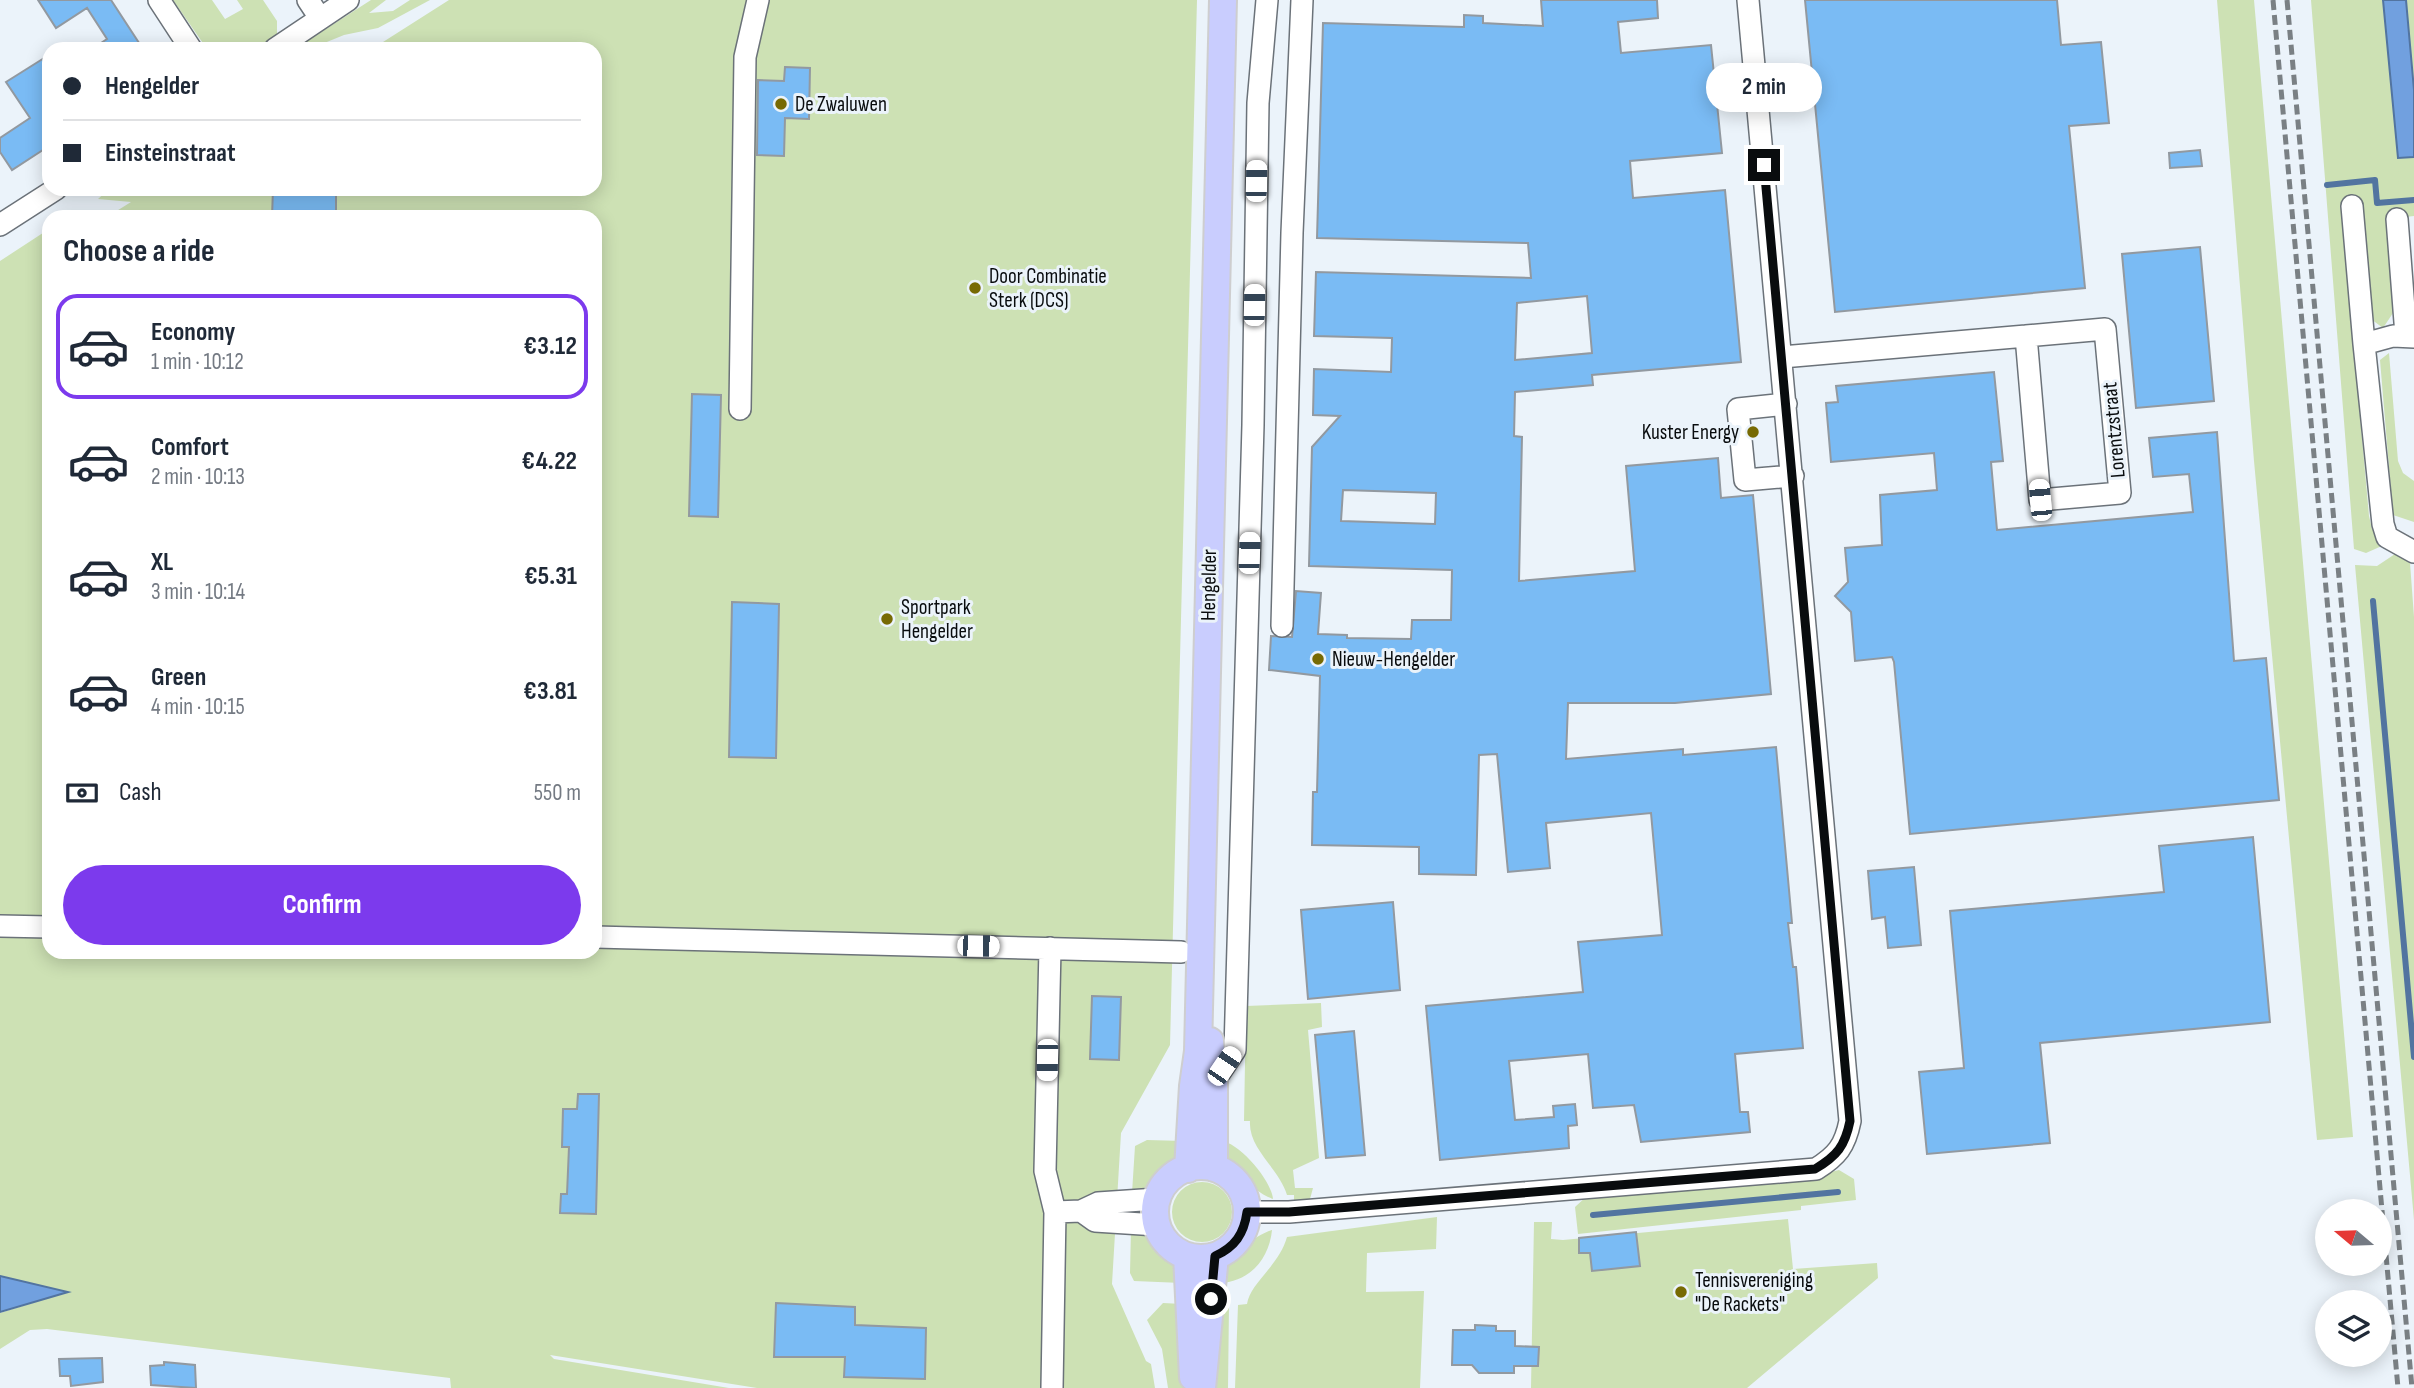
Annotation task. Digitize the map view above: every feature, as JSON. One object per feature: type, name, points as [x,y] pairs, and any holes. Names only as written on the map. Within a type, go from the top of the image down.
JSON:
[{"type":"main road","name":"Hengelder","points":[[1201,1168],[1193,1086],[1198,1051],[1223,0]]},
{"type":"main road","name":"Hengelder","points":[[1201,1168],[1214,1081],[1210,1050],[1229,204],[1232,102],[1240,0]]},
{"type":"main road","points":[[1201,1168],[1234,1180],[1241,1189],[1247,1212],[1241,1235],[1234,1244],[1215,1256],[1187,1256],[1165,1241],[1157,1212],[1168,1180],[1201,1168]]},
{"type":"main road","points":[[1187,1256],[1193,1388]]},
{"type":"main road","points":[[1202,1388],[1215,1256]]},
{"type":"street","points":[[159,0],[186,42]]},
{"type":"street","points":[[308,0],[320,18]]},
{"type":"street","points":[[285,42],[348,0]]},
{"type":"street","points":[[740,409],[745,57],[758,0]]},
{"type":"street","points":[[1247,1212],[1289,1212],[1815,1169],[1836,1157],[1846,1141],[1850,1121],[1748,0]]},
{"type":"street","points":[[1266,7],[1302,8],[1292,233],[1282,626]]},
{"type":"street","name":"Hengelder","points":[[1214,1081],[1235,1050],[1253,425],[1258,103],[1266,7]]},
{"type":"street","points":[[0,225],[45,196]]},
{"type":"street","points":[[2351,206],[2383,524],[2387,537],[2414,552]]},
{"type":"street","points":[[2364,344],[2410,336],[2397,219]]},
{"type":"street","points":[[1255,232],[1292,233]]},
{"type":"street","name":"Lorentzstraat","points":[[1782,357],[2105,329],[2120,493],[2040,500],[2026,336]]},
{"type":"street","points":[[1253,354],[1289,354]]},
{"type":"street","points":[[1786,404],[1738,409],[1745,480],[1793,476]]},
{"type":"street","points":[[1253,425],[1287,425]]},
{"type":"street","points":[[1248,578],[1283,579]]},
{"type":"street","points":[[0,926],[42,927]]},
{"type":"street","points":[[602,937],[1181,951]]},
{"type":"street","points":[[1050,948],[1045,1171],[1055,1212],[1052,1388]]},
{"type":"street","points":[[1055,1212],[1081,1211],[1098,1203],[1157,1212]]},
{"type":"green space","points":[[173,0],[212,0],[225,19],[243,9],[237,0],[263,0],[277,21],[277,35],[266,42],[202,42]]},
{"type":"green space","points":[[371,0],[386,0],[369,13],[393,11],[410,0],[430,0],[378,28],[344,35],[327,42],[306,42]]},
{"type":"green space","name":"Sportpark Hengelder","points":[[449,0],[1197,0],[1170,1045],[1121,1133],[1112,1284],[1146,1361],[1151,1364],[1155,1388],[757,1388],[550,1355],[554,1359],[729,1388],[451,1388],[450,1378],[47,1329],[30,1330],[0,1349],[0,1313],[67,1292],[0,1276],[0,261],[42,234],[42,959],[602,959],[602,210],[118,210],[131,202],[98,199],[101,196],[602,196],[602,42],[383,42]]},
{"type":"green space","points":[[2217,0],[2254,0],[2353,1137],[2317,1140],[2254,461]]},
{"type":"green space","points":[[2311,0],[2414,0],[2414,216],[2386,219],[2395,310],[2383,328],[2371,319],[2360,202],[2341,204],[2369,516],[2372,529],[2384,545],[2366,553],[2354,549]]},
{"type":"green space","points":[[2389,353],[2398,461],[2403,473],[2414,481],[2414,522],[2393,515],[2380,360]]},
{"type":"green space","points":[[2395,554],[2410,563],[2414,617],[2414,1220],[2355,565],[2377,566]]},
{"type":"green space","points":[[1321,1003],[1322,1027],[1308,1030],[1319,1158],[1293,1170],[1295,1188],[1313,1188],[1310,1199],[1294,1200],[1294,1195],[1287,1195],[1278,1176],[1259,1150],[1254,1141],[1250,1121],[1244,1121],[1246,1006]]},
{"type":"green space","points":[[1147,1140],[1184,1141],[1176,1158],[1164,1173],[1149,1185],[1132,1193],[1135,1146]]},
{"type":"green space","points":[[1221,1141],[1245,1155],[1267,1182],[1273,1199],[1248,1183],[1229,1158]]},
{"type":"green space","points":[[1839,1170],[1854,1179],[1856,1200],[1801,1206],[1801,1210],[1578,1234],[1575,1207],[1587,1196],[1818,1175]]},
{"type":"green space","points":[[1202,1182],[1223,1191],[1232,1212],[1223,1233],[1202,1242],[1181,1233],[1172,1212],[1181,1191]]},
{"type":"green space","points":[[1437,1217],[1436,1249],[1367,1253],[1366,1292],[1424,1291],[1420,1388],[1235,1388],[1238,1305],[1247,1304],[1253,1289],[1278,1257],[1287,1237]]},
{"type":"green space","name":"Tennisvereniging \"De Rackets\"","points":[[1788,1219],[1793,1269],[1877,1263],[1878,1278],[1747,1388],[1531,1388],[1534,1222],[1552,1222],[1551,1239],[1563,1240]]},
{"type":"green space","points":[[1131,1229],[1148,1237],[1162,1250],[1182,1283],[1134,1281],[1130,1273]]},
{"type":"green space","points":[[1272,1230],[1267,1251],[1256,1267],[1240,1279],[1219,1283],[1228,1266],[1247,1244]]},
{"type":"green space","points":[[1163,1303],[1182,1304],[1187,1388],[1168,1388],[1162,1349],[1147,1320]]},
{"type":"green space","points":[[1218,1305],[1229,1305],[1228,1388],[1210,1388]]},
{"type":"water","points":[[2383,0],[2406,0],[2414,90],[2414,157],[2398,158]]},
{"type":"water","points":[[0,1276],[68,1292],[0,1312]]},
{"type":"building","points":[[38,0],[111,0],[138,42],[102,42],[107,39],[87,8],[56,28]]},
{"type":"building","points":[[1541,0],[1657,0],[1658,18],[1618,22],[1621,53],[1711,45],[1722,153],[1630,161],[1633,198],[1725,190],[1741,362],[1592,375],[1593,385],[1515,392],[1514,436],[1522,437],[1519,581],[1635,571],[1626,466],[1718,458],[1721,498],[1753,495],[1771,694],[1675,703],[1568,703],[1566,759],[1683,749],[1683,755],[1776,747],[1792,923],[1788,923],[1793,967],[1796,967],[1803,1048],[1735,1054],[1740,1112],[1748,1112],[1750,1132],[1641,1142],[1634,1105],[1593,1108],[1588,1054],[1509,1061],[1515,1120],[1554,1117],[1553,1106],[1575,1104],[1577,1125],[1568,1126],[1569,1148],[1440,1160],[1426,1006],[1583,992],[1578,942],[1662,935],[1651,813],[1546,823],[1550,868],[1508,872],[1497,754],[1479,755],[1476,875],[1419,874],[1419,847],[1312,845],[1313,792],[1317,792],[1320,676],[1269,670],[1271,636],[1292,637],[1296,591],[1321,593],[1318,634],[1347,635],[1347,638],[1411,639],[1412,620],[1451,620],[1452,570],[1309,566],[1312,447],[1340,416],[1313,415],[1314,369],[1391,372],[1392,338],[1314,336],[1316,272],[1531,278],[1528,243],[1317,238],[1323,23],[1464,27],[1464,15],[1483,16],[1483,23],[1543,26]],"holes":[[[1587,296],[1592,353],[1515,360],[1517,303]],[[1343,490],[1436,493],[1435,524],[1341,521]]]},
{"type":"building","points":[[1805,0],[2057,0],[2061,45],[2101,42],[2109,123],[2069,126],[2085,288],[1835,312]]},
{"type":"building","points":[[42,59],[42,151],[12,170],[0,152],[0,138],[30,118],[6,82]]},
{"type":"building","points":[[785,67],[810,68],[809,119],[785,118],[784,156],[757,155],[758,80],[784,81]]},
{"type":"building","points":[[2200,150],[2202,166],[2170,168],[2169,153]]},
{"type":"building","points":[[273,196],[336,196],[336,210],[272,210]]},
{"type":"building","points":[[2200,247],[2214,401],[2136,408],[2122,254]]},
{"type":"building","points":[[1994,372],[2003,461],[1991,462],[1997,530],[2193,512],[2189,474],[2153,477],[2149,438],[2217,432],[2234,661],[2266,658],[2279,800],[1910,834],[1894,662],[1892,657],[1855,661],[1851,612],[1835,596],[1848,582],[1845,548],[1882,545],[1880,495],[1937,490],[1934,453],[1831,462],[1826,403],[1838,402],[1836,386]]},
{"type":"building","points":[[692,394],[721,395],[718,517],[689,516]]},
{"type":"building","points":[[732,602],[779,604],[776,758],[729,757]]},
{"type":"building","points":[[2253,837],[2270,1022],[2040,1043],[2050,1143],[1927,1154],[1919,1072],[1964,1068],[1950,911],[2164,892],[2159,846]]},
{"type":"building","points":[[1914,867],[1921,945],[1888,948],[1885,917],[1872,919],[1868,871]]},
{"type":"building","points":[[1393,902],[1400,990],[1308,999],[1301,910]]},
{"type":"building","points":[[1092,996],[1121,997],[1119,1060],[1090,1059]]},
{"type":"building","points":[[1354,1031],[1365,1155],[1326,1158],[1315,1035]]},
{"type":"building","points":[[578,1094],[599,1094],[596,1214],[560,1213],[561,1194],[567,1194],[569,1147],[562,1147],[563,1109],[577,1109]]},
{"type":"building","points":[[1636,1232],[1640,1266],[1592,1271],[1590,1253],[1579,1253],[1579,1238]]},
{"type":"building","points":[[776,1303],[855,1307],[855,1325],[926,1328],[925,1379],[844,1377],[845,1357],[774,1357]]},
{"type":"building","points":[[1475,1325],[1496,1326],[1496,1331],[1515,1331],[1515,1346],[1539,1347],[1538,1366],[1514,1366],[1514,1373],[1479,1373],[1472,1365],[1452,1365],[1453,1330],[1475,1330]]},
{"type":"building","points":[[102,1358],[103,1382],[71,1386],[70,1376],[60,1376],[59,1359]]},
{"type":"building","points":[[164,1362],[195,1365],[196,1388],[151,1385],[150,1366],[164,1365]]},
{"type":"waterway","points":[[2327,185],[2375,180],[2377,203],[2414,200]]},
{"type":"waterway","points":[[2373,601],[2414,1057]]},
{"type":"waterway","points":[[1593,1215],[1838,1192]]},
{"type":"railway","points":[[2273,0],[2398,1388]]},
{"type":"railway","points":[[2287,0],[2412,1388]]},
{"type":"place","name":"De Zwaluwen","points":[[781,104]]},
{"type":"place","name":"Door Combinatie Sterk (DCS)","points":[[975,288]]},
{"type":"place","name":"Kuster Energy","points":[[1753,432]]},
{"type":"place","name":"Sportpark Hengelder","points":[[887,619]]},
{"type":"place","name":"Nieuw-Hengelder","points":[[1318,659]]},
{"type":"place","name":"Tennisvereniging \"De Rackets\"","points":[[1681,1292]]},
{"type":"route","points":[[1211,1299],[1215,1256],[1234,1244],[1241,1235],[1247,1212],[1278,1213],[1815,1169],[1836,1157],[1846,1141],[1850,1121],[1764,165]]}]
